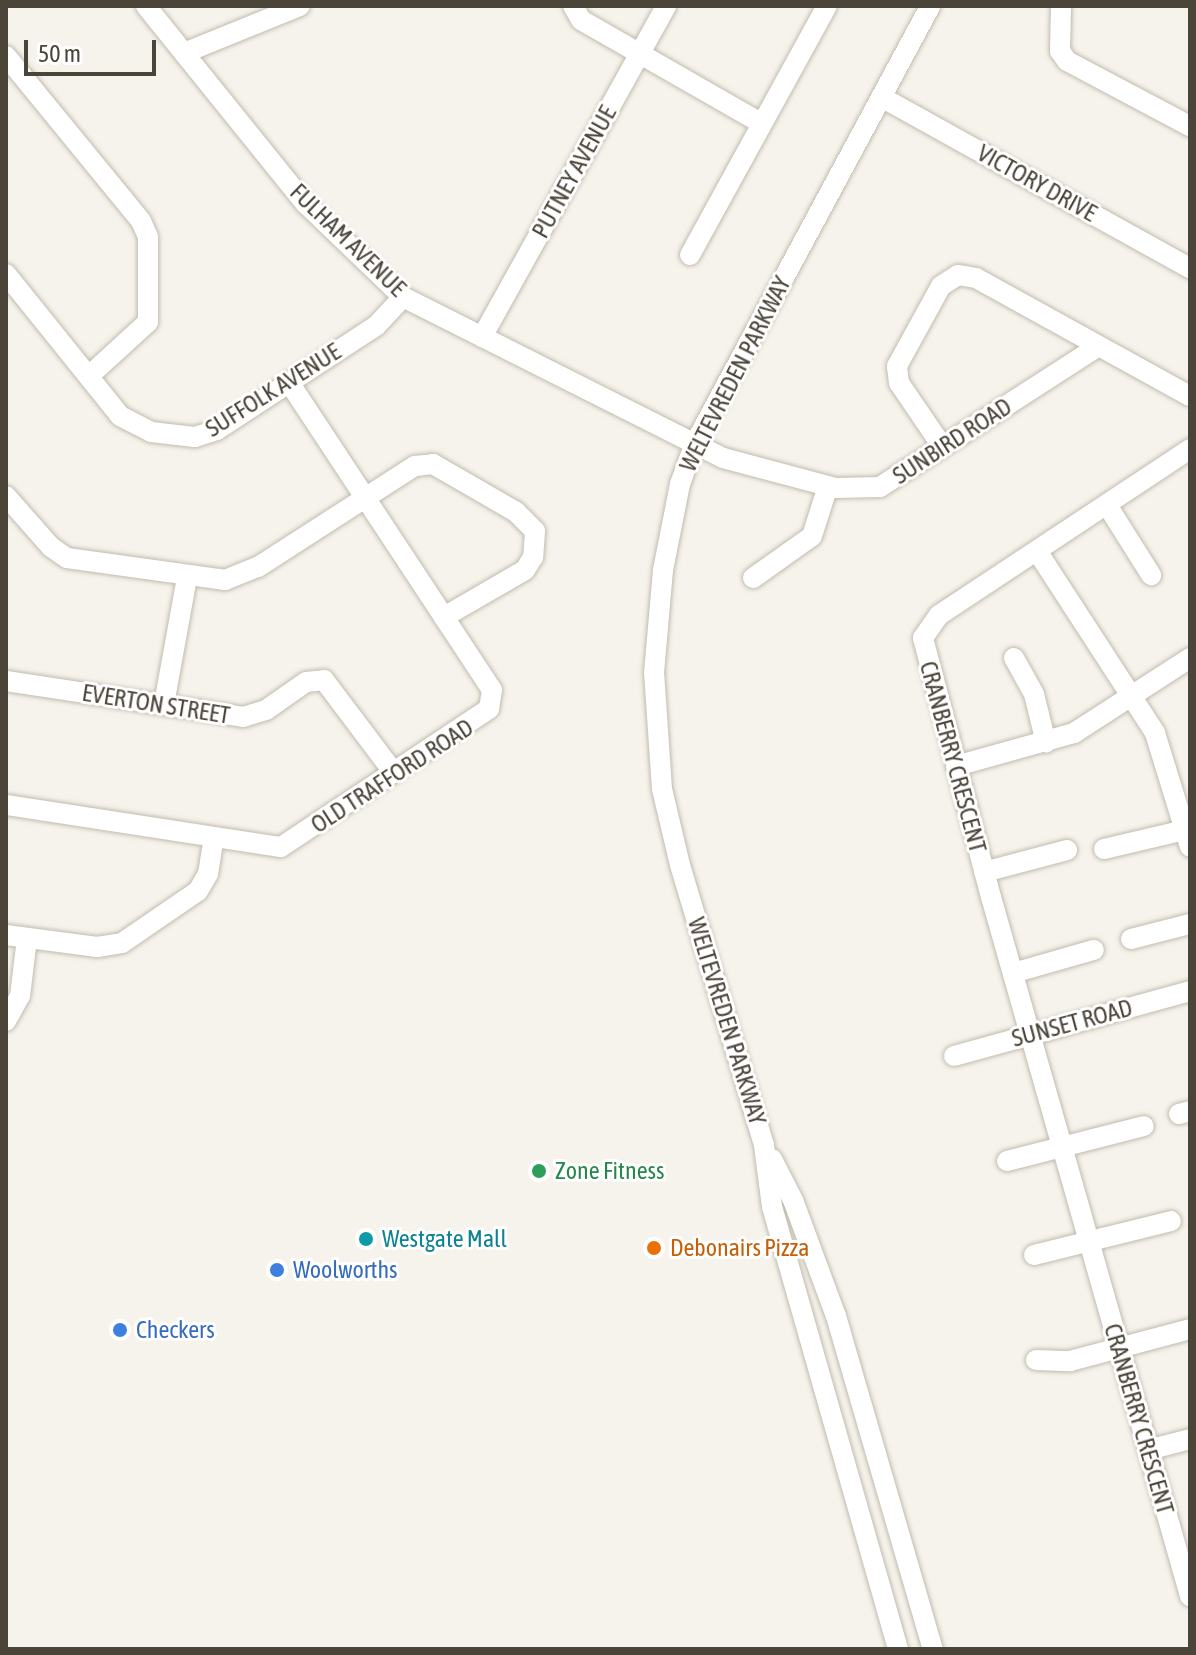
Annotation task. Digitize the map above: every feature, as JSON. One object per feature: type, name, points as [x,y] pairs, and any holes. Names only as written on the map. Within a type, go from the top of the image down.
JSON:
[{"type":"street","name":"FULHAM AVENUE","points":[[146,6],[306,204],[403,297],[695,443]]},
{"type":"street","points":[[573,6],[581,20],[759,122]]},
{"type":"street","name":"PUTNEY AVENUE","points":[[482,337],[666,6]]},
{"type":"street","points":[[690,255],[759,122],[827,6]]},
{"type":"street","name":"WELTEVREDEN PARKWAY","points":[[898,1649],[772,1207],[764,1145],[680,865],[655,736],[656,619],[680,484],[695,443],[930,6]]},
{"type":"street","points":[[1061,6],[1060,51],[1067,61],[1189,122]]},
{"type":"street","points":[[184,53],[291,8]]},
{"type":"street","points":[[6,56],[141,221],[148,237],[148,322],[90,375]]},
{"type":"street","name":"VICTORY DRIVE","points":[[883,98],[1190,268]]},
{"type":"street","name":"SUFFOLK AVENUE","points":[[6,274],[127,421],[151,432],[195,437],[217,430],[376,326],[403,297]]},
{"type":"street","points":[[942,446],[899,383],[897,366],[941,286],[958,275],[976,278],[1190,396]]},
{"type":"street","name":"SUNBIRD ROAD","points":[[695,443],[723,458],[828,486],[862,491],[880,487],[1099,346]]},
{"type":"street","name":"OLD TRAFFORD ROAD","points":[[6,805],[285,846],[482,717],[493,702],[492,690],[289,382]]},
{"type":"street","name":"CRANBERRY CRESCENT","points":[[1190,449],[939,615],[925,632],[924,647],[1119,1350],[1148,1450],[1182,1543],[1190,1596]]},
{"type":"street","points":[[6,496],[62,556],[187,577],[225,580],[244,576],[415,466],[433,464],[533,525],[533,557],[525,570],[444,617]]},
{"type":"street","points":[[753,578],[812,536],[828,486]]},
{"type":"street","points":[[1107,505],[1151,575]]},
{"type":"street","points":[[1037,551],[1134,695],[1163,753],[1188,838],[1104,849]]},
{"type":"street","points":[[164,704],[187,577]]},
{"type":"street","points":[[1014,658],[1034,694],[1046,743]]},
{"type":"street","points":[[956,766],[1074,733],[1190,658]]},
{"type":"street","name":"EVERTON STREET","points":[[6,681],[243,717],[266,710],[306,682],[324,680],[394,773]]},
{"type":"street","points":[[6,935],[97,947],[122,943],[198,891],[208,874],[214,837]]},
{"type":"street","points":[[984,872],[1067,850]]},
{"type":"street","points":[[1131,939],[1190,924]]},
{"type":"street","points":[[6,1021],[20,996],[27,938]]},
{"type":"street","points":[[1013,973],[1094,950]]},
{"type":"street","name":"SUNSET ROAD","points":[[954,1056],[1190,991]]},
{"type":"street","points":[[1007,1161],[1144,1126]]},
{"type":"street","name":"WELTEVREDEN PARKWAY","points":[[764,1145],[793,1200],[836,1316],[933,1649]]},
{"type":"street","points":[[1034,1255],[1171,1221]]},
{"type":"street","points":[[1036,1360],[1070,1361],[1190,1329]]},
{"type":"street","points":[[1148,1450],[1190,1439]]},
{"type":"place","name":"Zone Fitness","points":[[539,1171]]},
{"type":"place","name":"Westgate Mall","points":[[366,1239]]},
{"type":"place","name":"Debonairs Pizza","points":[[654,1248]]},
{"type":"place","name":"Woolworths","points":[[277,1270]]},
{"type":"place","name":"Checkers","points":[[120,1330]]}]
